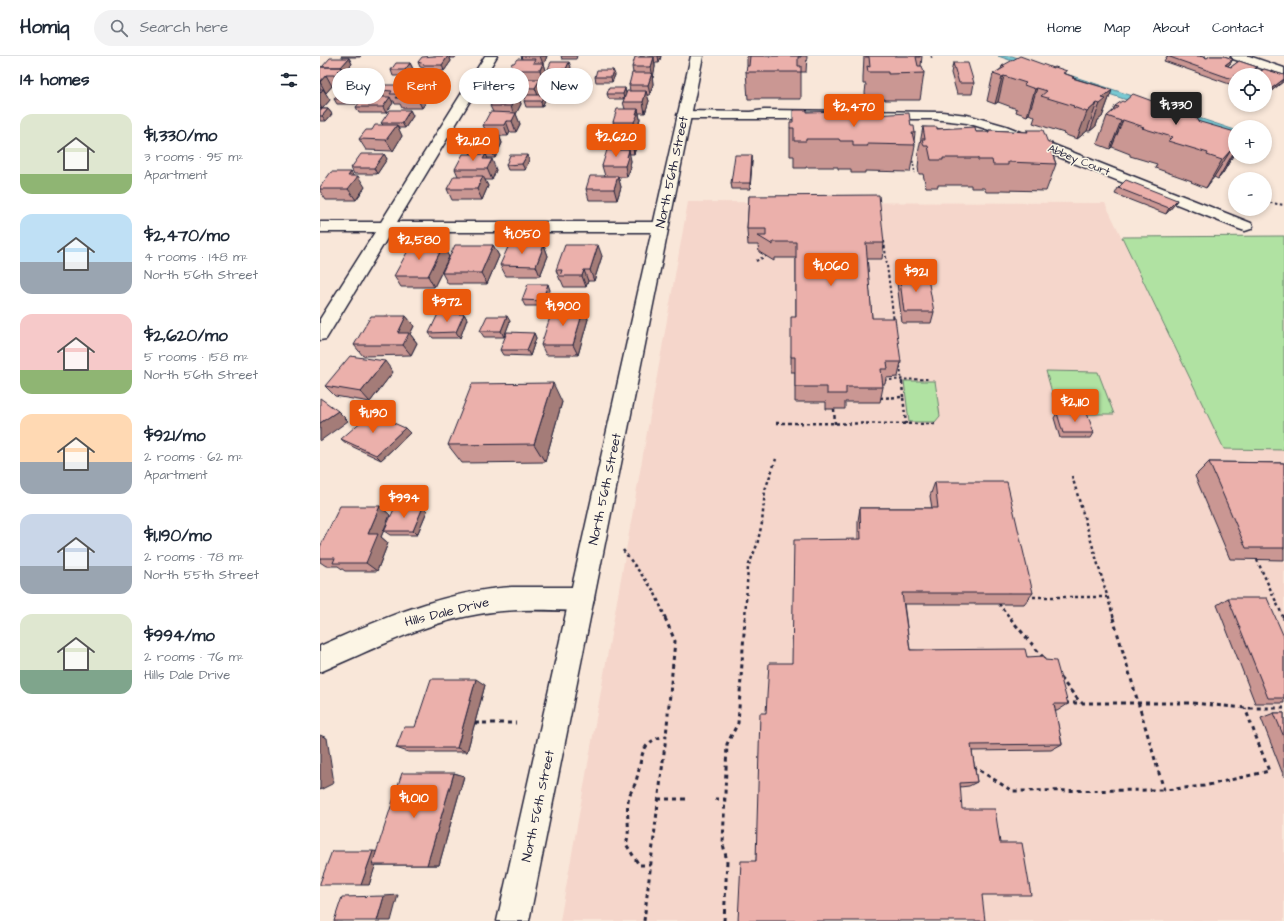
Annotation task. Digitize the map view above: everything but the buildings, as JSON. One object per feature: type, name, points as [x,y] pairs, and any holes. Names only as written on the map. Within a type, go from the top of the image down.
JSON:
[{"type":"street","points":[[320,334],[387,228],[491,56]]},
{"type":"street","name":"North 56th Street","points":[[513,921],[697,56]]},
{"type":"street","points":[[1237,56],[1284,72]]},
{"type":"street","name":"Abbey Court","points":[[685,111],[750,116],[764,114],[953,116],[983,123],[1245,226]]},
{"type":"street","points":[[320,228],[660,228]]},
{"type":"street","name":"Hills Dale Drive","points":[[320,659],[399,624],[460,606],[504,599],[582,599]]},
{"type":"path","points":[[905,115],[911,157],[915,173]]},
{"type":"path","points":[[1272,203],[1284,204]]},
{"type":"path","points":[[883,238],[894,324]]},
{"type":"path","points":[[756,261],[766,256]]},
{"type":"path","points":[[900,364],[906,424]]},
{"type":"path","points":[[885,380],[929,379]]},
{"type":"path","points":[[880,398],[903,397]]},
{"type":"path","points":[[834,409],[835,424]]},
{"type":"path","points":[[776,423],[934,424]]},
{"type":"path","points":[[724,921],[727,861],[723,844],[727,744],[738,723],[748,567],[757,545],[762,523],[765,490],[776,459]]},
{"type":"path","points":[[1072,476],[1164,790]]},
{"type":"path","points":[[623,550],[654,590],[675,640],[666,736],[644,921]]},
{"type":"path","points":[[1257,560],[1284,619]]},
{"type":"path","points":[[1023,597],[1107,596]]},
{"type":"path","points":[[999,604],[1052,668]]},
{"type":"path","points":[[1057,674],[1081,703]]},
{"type":"path","points":[[1062,703],[1192,703],[1245,708],[1284,708]]},
{"type":"path","points":[[966,765],[976,766],[1012,791],[1164,790],[1186,789],[1222,783],[1269,771],[1245,708]]},
{"type":"path","points":[[475,723],[516,723]]},
{"type":"path","points":[[650,865],[639,865],[626,844],[629,837],[630,824],[628,797],[635,785],[641,757],[649,741],[656,737],[666,736]]},
{"type":"path","points":[[658,799],[690,799]]},
{"type":"path","points":[[715,799],[725,799]]},
{"type":"shaded area","points":[[688,202],[1105,203],[1224,449],[1284,450],[1284,921],[560,921]]},
{"type":"green space","points":[[1284,236],[1284,450],[1224,449],[1122,237]]},
{"type":"green space","points":[[1046,371],[1098,372],[1114,414],[1058,414]]},
{"type":"green space","points":[[904,381],[935,381],[940,416],[935,422],[909,422]]},
{"type":"water","points":[[998,56],[1012,56],[1228,128],[1228,135]]}]
